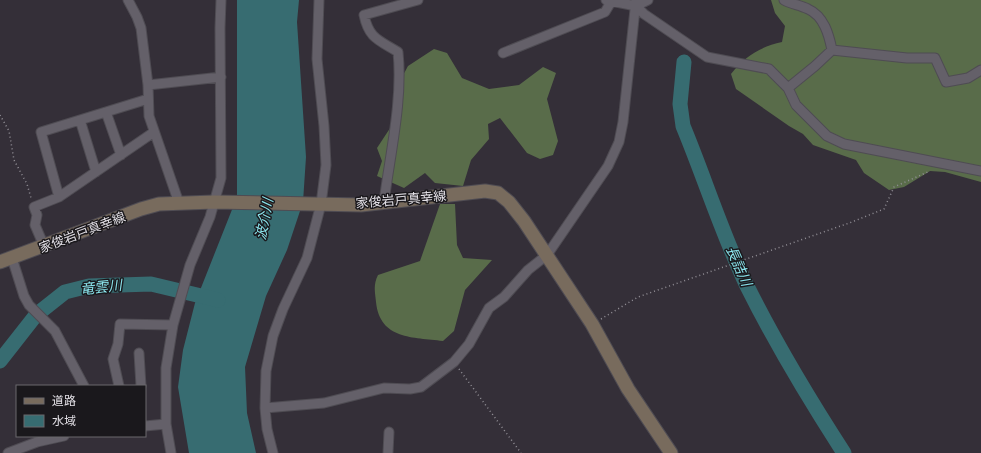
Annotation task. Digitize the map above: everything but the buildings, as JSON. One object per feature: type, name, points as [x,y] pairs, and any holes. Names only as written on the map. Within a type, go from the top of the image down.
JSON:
[{"type":"main road","name":"家俊岩戸真幸線","points":[[6,260],[158,204],[217,202],[361,204],[485,191],[498,193],[509,202],[547,255],[566,287],[592,324],[628,389],[671,453]]},
{"type":"street","points":[[128,0],[141,28],[148,85],[149,116],[179,203]]},
{"type":"street","points":[[171,453],[164,400],[166,368],[173,325],[186,278],[217,202],[221,178],[221,0]]},
{"type":"street","points":[[273,453],[265,408],[266,371],[273,336],[283,309],[308,258],[326,165],[317,59],[319,0]]},
{"type":"street","points":[[384,202],[400,68],[398,52],[372,35],[367,29],[364,14],[418,0]]},
{"type":"street","points":[[503,53],[605,12],[609,1],[636,3],[648,0]]},
{"type":"street","points":[[784,0],[809,9],[819,18],[828,32],[832,50]]},
{"type":"street","points":[[265,408],[324,403],[384,388],[410,389],[421,387],[454,362],[469,344],[489,308],[504,297],[528,270],[547,255],[608,166],[618,142],[623,122],[636,3]]},
{"type":"street","points":[[636,3],[644,14],[708,57],[769,69],[788,88],[796,106],[827,136],[844,144],[981,171]]},
{"type":"street","points":[[788,88],[832,50],[907,58],[935,58],[946,82],[968,78],[981,70]]},
{"type":"street","points":[[148,85],[221,77]]},
{"type":"street","points":[[59,197],[41,132],[148,99]]},
{"type":"street","points":[[106,112],[121,155]]},
{"type":"street","points":[[80,120],[96,172]]},
{"type":"street","points":[[44,246],[35,225],[36,215],[34,207],[59,197],[154,132]]},
{"type":"street","points":[[6,260],[29,305],[46,320],[55,331],[83,385]]},
{"type":"street","points":[[119,385],[113,359],[118,344],[120,324],[173,325]]},
{"type":"street","points":[[139,353],[141,385]]},
{"type":"street","points":[[146,426],[166,424]]},
{"type":"street","points":[[388,453],[389,432]]},
{"type":"street","points":[[8,453],[37,442],[60,437]]},
{"type":"path","points":[[0,115],[10,131],[14,160],[27,184],[34,207]]},
{"type":"path","points":[[592,324],[638,297],[852,222],[884,209],[894,187],[945,164]]},
{"type":"path","points":[[454,362],[521,453]]},
{"type":"green space","points":[[771,0],[981,0],[981,182],[945,172],[930,171],[904,187],[889,190],[864,173],[856,160],[813,145],[803,134],[736,89],[731,74],[736,68],[747,57],[754,53],[782,42],[785,26],[775,13]]},
{"type":"green space","points":[[434,49],[447,53],[462,78],[489,89],[519,85],[543,67],[556,73],[547,99],[558,141],[553,155],[540,159],[527,153],[500,118],[488,124],[489,139],[471,160],[463,186],[435,183],[425,173],[404,188],[377,176],[382,161],[377,148],[402,110],[401,79],[408,66]]},
{"type":"green space","points":[[440,204],[455,204],[457,245],[463,258],[492,260],[465,290],[454,331],[443,341],[410,337],[391,330],[384,324],[379,314],[375,288],[375,282],[378,275],[420,261]]},
{"type":"water","name":"波介川","points":[[237,0],[299,0],[297,22],[306,157],[303,202],[287,250],[266,296],[245,367],[247,413],[256,453],[189,453],[178,387],[183,350],[195,303],[237,197]]},
{"type":"waterway","name":"長詰川","points":[[684,62],[680,104],[683,126],[730,247],[747,286],[769,329],[844,453]]},
{"type":"waterway","name":"竜雲川","points":[[0,361],[36,315],[65,292],[89,286],[151,284],[218,300]]}]
